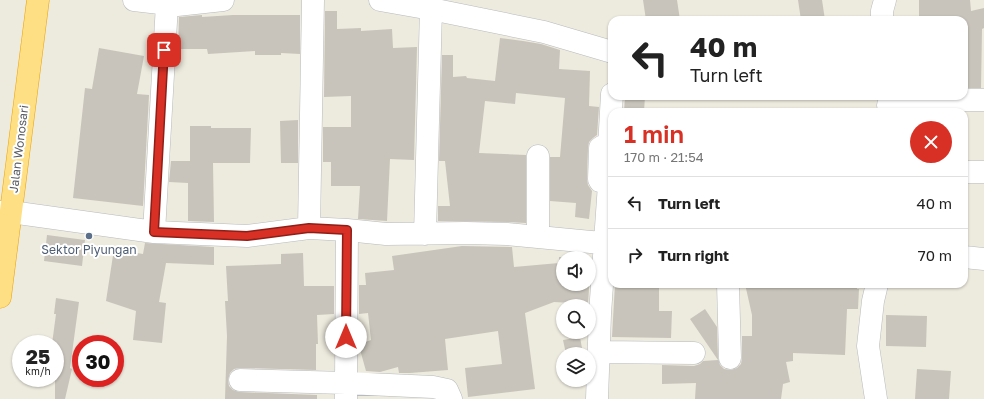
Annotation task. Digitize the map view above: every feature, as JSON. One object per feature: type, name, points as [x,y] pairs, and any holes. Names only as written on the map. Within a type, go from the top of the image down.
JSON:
[{"type":"highway","name":"Jalan Wonosari","points":[[0,297],[6,212],[38,0]]},
{"type":"street","points":[[134,0],[178,5],[223,0]]},
{"type":"street","points":[[309,228],[313,0]]},
{"type":"street","points":[[380,0],[544,32],[608,51]]},
{"type":"street","points":[[882,16],[885,0]]},
{"type":"street","points":[[154,232],[167,4]]},
{"type":"street","points":[[425,234],[430,9]]},
{"type":"street","points":[[888,104],[984,100]]},
{"type":"street","points":[[608,147],[603,146],[600,148],[599,179],[600,181],[608,184]]},
{"type":"street","points":[[538,156],[538,237]]},
{"type":"street","points":[[968,172],[984,172]]},
{"type":"street","points":[[6,212],[154,232],[247,236],[309,228],[386,234],[500,234],[608,244],[600,314],[597,399]]},
{"type":"street","points":[[346,391],[347,230]]},
{"type":"street","points":[[968,257],[984,259]]},
{"type":"street","points":[[728,288],[730,358]]},
{"type":"street","points":[[876,288],[873,301],[868,346],[876,399]]},
{"type":"street","points":[[599,352],[694,353]]},
{"type":"street","points":[[240,380],[346,391],[433,387],[447,390],[451,399]]},
{"type":"building","points":[[643,0],[677,0],[679,16],[645,16]]},
{"type":"building","points":[[798,0],[822,0],[824,16],[800,16]]},
{"type":"building","points":[[919,0],[970,0],[971,11],[984,8],[984,28],[982,29],[981,88],[968,88],[968,16],[919,16]]},
{"type":"building","points":[[325,11],[337,11],[337,29],[361,28],[361,31],[392,29],[393,48],[417,47],[414,160],[390,159],[387,221],[358,219],[360,186],[331,186],[331,162],[323,162],[323,127],[351,127],[351,96],[324,97]]},
{"type":"building","points":[[202,15],[202,17],[233,15],[300,15],[300,54],[281,53],[281,55],[255,55],[255,51],[208,54],[207,49],[178,49],[179,17]]},
{"type":"building","points":[[500,38],[541,44],[560,50],[559,69],[590,71],[589,106],[599,107],[597,135],[589,142],[588,148],[587,179],[588,185],[592,191],[589,219],[575,217],[576,203],[550,201],[550,157],[560,157],[565,98],[516,93],[515,104],[485,101],[479,153],[526,155],[526,223],[438,221],[438,206],[450,206],[445,161],[439,161],[442,55],[453,55],[453,77],[466,76],[467,78],[495,81]]},
{"type":"building","points":[[99,48],[144,56],[137,94],[149,95],[143,206],[73,198],[85,88],[92,89]]},
{"type":"building","points":[[625,100],[645,100],[644,108],[624,108]]},
{"type":"building","points":[[298,120],[298,163],[281,163],[280,121]]},
{"type":"building","points":[[190,126],[211,126],[211,128],[251,128],[250,163],[213,163],[214,222],[188,221],[188,183],[169,182],[171,161],[190,161]]},
{"type":"building","points":[[47,235],[85,240],[82,266],[44,261]]},
{"type":"building","points":[[145,243],[214,247],[214,265],[166,263],[159,302],[166,303],[162,343],[133,340],[136,311],[106,301],[114,249],[143,254]]},
{"type":"building","points":[[462,246],[512,247],[514,267],[556,263],[556,291],[589,291],[588,299],[556,299],[556,302],[525,313],[535,389],[468,397],[465,368],[502,364],[498,331],[445,339],[448,370],[399,373],[398,367],[380,372],[366,371],[359,344],[371,340],[368,313],[359,314],[359,285],[366,285],[365,273],[394,270],[392,256]]},
{"type":"building","points":[[303,253],[304,286],[334,286],[334,314],[317,315],[318,344],[316,344],[316,370],[240,368],[234,369],[230,373],[228,380],[229,386],[233,390],[239,392],[317,395],[317,399],[225,399],[227,336],[225,301],[228,301],[226,266],[281,264],[281,254]]},
{"type":"building","points":[[615,288],[659,288],[659,311],[672,311],[671,338],[612,337]]},
{"type":"building","points":[[746,288],[859,289],[858,309],[847,309],[845,355],[793,353],[793,361],[786,362],[790,382],[783,384],[781,399],[695,399],[696,383],[662,384],[662,365],[694,366],[703,361],[718,360],[690,319],[705,309],[717,327],[718,358],[720,365],[724,369],[731,370],[737,368],[741,364],[742,336],[752,336],[752,315]]},
{"type":"building","points":[[56,298],[79,302],[74,335],[72,335],[70,368],[72,369],[65,399],[55,399],[55,387],[64,387],[64,335],[53,335],[56,314],[54,314]]},
{"type":"building","points":[[886,315],[927,316],[926,347],[886,346]]},
{"type":"building","points":[[580,339],[582,347],[564,347],[563,340]]},
{"type":"building","points":[[917,369],[951,371],[949,399],[915,399]]},
{"type":"place","name":"Sektor Piyungan","points":[[89,236]]},
{"type":"route","points":[[164,50],[154,232],[247,236],[309,228],[347,230],[346,337]]}]
